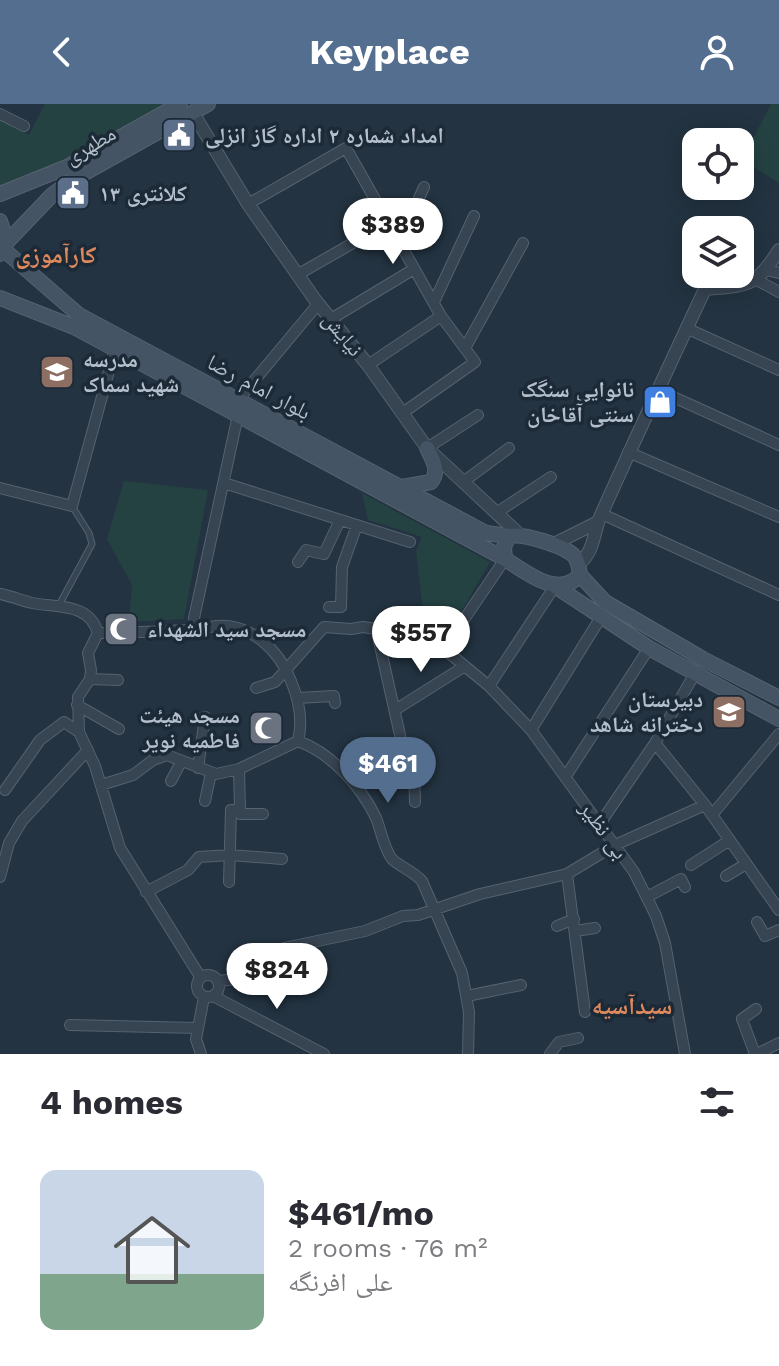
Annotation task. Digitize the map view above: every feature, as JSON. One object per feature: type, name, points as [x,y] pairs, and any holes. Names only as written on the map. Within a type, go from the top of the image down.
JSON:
[{"type":"main road","name":"مطهری","points":[[0,194],[67,167],[186,108],[208,104]]},
{"type":"main road","name":"مطهری","points":[[4,249],[52,195],[186,108]]},
{"type":"main road","points":[[0,221],[4,249]]},
{"type":"main road","name":"بلوار امام رضا","points":[[4,249],[79,315],[555,586]]},
{"type":"main road","name":"بلوار امام رضا","points":[[0,298],[74,327],[401,487],[486,533],[514,535],[567,550],[579,570]]},
{"type":"main road","points":[[401,487],[431,482],[436,475],[436,466],[427,448]]},
{"type":"main road","points":[[505,559],[504,547],[514,535]]},
{"type":"main road","points":[[555,586],[572,584],[579,570],[605,602],[703,659],[779,698]]},
{"type":"main road","points":[[555,586],[694,675],[779,719]]},
{"type":"street","name":"نیایش","points":[[186,108],[297,275],[404,412],[427,448],[496,513],[514,535]]},
{"type":"street","points":[[0,114],[24,126]]},
{"type":"street","points":[[248,204],[346,148],[441,316],[475,362],[404,412]]},
{"type":"street","points":[[399,243],[424,187]]},
{"type":"street","points":[[434,302],[474,216]]},
{"type":"street","points":[[297,275],[388,223]]},
{"type":"street","points":[[465,348],[523,243]]},
{"type":"street","points":[[579,570],[592,548],[600,518],[628,452],[705,289],[740,286],[768,275],[779,250]]},
{"type":"street","points":[[331,319],[414,269]]},
{"type":"street","points":[[768,275],[779,292]]},
{"type":"street","points":[[197,630],[194,618],[238,408],[318,304]]},
{"type":"street","points":[[368,365],[441,316]]},
{"type":"street","points":[[686,328],[779,370]]},
{"type":"street","points":[[0,488],[72,506],[115,349]]},
{"type":"street","points":[[658,390],[779,445]]},
{"type":"street","points":[[427,448],[478,415]]},
{"type":"street","points":[[463,482],[509,448]]},
{"type":"street","points":[[628,452],[779,517]]},
{"type":"street","points":[[496,513],[551,477]]},
{"type":"street","points":[[224,483],[410,542]]},
{"type":"street","points":[[552,545],[600,518]]},
{"type":"street","points":[[600,518],[779,595]]},
{"type":"street","points":[[298,562],[306,550],[324,554],[340,520]]},
{"type":"street","points":[[329,607],[341,607],[342,567],[357,525]]},
{"type":"street","points":[[444,649],[505,559]]},
{"type":"street","points":[[489,686],[555,586]]},
{"type":"street","points":[[0,594],[32,603],[70,606],[96,625],[98,633],[88,653],[90,679],[78,697],[79,732],[101,785],[120,848],[201,978]]},
{"type":"street","points":[[531,730],[601,617]]},
{"type":"street","points":[[98,633],[197,630],[218,626],[245,631],[269,644],[287,670],[297,698],[302,726],[298,741]]},
{"type":"street","name":"بی نظیر","points":[[287,670],[324,627],[376,628],[422,636],[444,649],[489,686],[531,730],[634,872],[665,943],[685,1054]]},
{"type":"street","points":[[376,628],[404,747],[414,763],[415,802]]},
{"type":"street","points":[[566,776],[649,648]]},
{"type":"street","points":[[395,710],[465,666]]},
{"type":"street","points":[[256,688],[275,682],[287,670]]},
{"type":"street","points":[[599,825],[655,743],[694,675]]},
{"type":"street","points":[[90,679],[118,680]]},
{"type":"street","points":[[297,698],[334,696],[335,703]]},
{"type":"street","points":[[77,705],[119,729]]},
{"type":"street","points":[[197,719],[205,717],[198,768]]},
{"type":"street","points":[[5,790],[40,740],[64,722],[79,732]]},
{"type":"street","points":[[712,815],[779,734]]},
{"type":"street","points":[[101,785],[133,775],[153,760],[167,755],[216,774],[239,769],[298,741],[310,746],[347,776],[364,796],[392,859],[413,870],[422,881],[462,973],[469,1012],[468,1054]]},
{"type":"street","points":[[655,743],[705,805],[779,910]]},
{"type":"street","points":[[367,747],[404,747]]},
{"type":"street","points":[[0,877],[9,843],[22,821],[88,750]]},
{"type":"street","points":[[171,781],[181,762]]},
{"type":"street","points":[[239,769],[240,814],[263,814]]},
{"type":"street","points":[[205,801],[211,773]]},
{"type":"street","points":[[324,1054],[304,1050],[208,997],[196,987],[201,978],[210,975],[218,981],[237,979],[251,973],[284,948],[365,931],[403,916],[418,915],[432,908],[567,874],[615,845],[705,805]]},
{"type":"street","points":[[229,882],[231,810],[240,809]]},
{"type":"street","points":[[691,865],[730,840]]},
{"type":"street","points":[[146,892],[188,870],[199,857],[230,855],[282,859]]},
{"type":"street","points":[[726,876],[746,864]]},
{"type":"street","points":[[567,874],[585,1012]]},
{"type":"street","points":[[647,897],[681,879],[685,887]]},
{"type":"street","points":[[557,926],[574,919]]},
{"type":"street","points":[[757,922],[765,936],[779,930]]},
{"type":"street","points":[[575,931],[595,928]]},
{"type":"street","points":[[201,1054],[196,1039],[197,1028],[208,997],[218,991],[218,981]]},
{"type":"street","points":[[467,996],[521,985]]},
{"type":"street","points":[[756,1009],[742,1019],[756,1054],[779,1043]]},
{"type":"street","points":[[70,1025],[197,1028]]},
{"type":"street","points":[[550,1054],[559,1042],[578,1038]]},
{"type":"lane","points":[[58,606],[92,544],[89,533],[72,506]]},
{"type":"green space","points":[[45,104],[168,104],[75,157],[0,187],[0,121],[29,135]]},
{"type":"green space","points":[[771,104],[779,104],[779,183],[754,167],[754,137]]},
{"type":"green space","points":[[124,481],[208,490],[184,619],[129,622],[132,585],[107,539]]},
{"type":"green space","points":[[362,493],[490,562],[449,632],[425,628],[416,551],[422,537],[368,520]]},
{"type":"place","name":"امداد شماره ۲ اداره گاز انزلی","points":[[179,135]]},
{"type":"place","name":"کلانتری ۱۳","points":[[73,193]]},
{"type":"place","name":"مدرسه شهید سماک","points":[[57,372]]},
{"type":"place","name":"نانوایی سنگک سنتی آقاخان","points":[[660,402]]},
{"type":"place","name":"مسجد سید الشهداء","points":[[121,629]]},
{"type":"place","name":"دبیرستان دخترانه شاهد","points":[[729,712]]},
{"type":"place","name":"مسجد هیئت فاطمیه نویر","points":[[266,728]]},
{"type":"district","name":"کارآموزی","points":[[56,255]]},
{"type":"district","name":"سیدآسیه","points":[[632,1006]]}]
